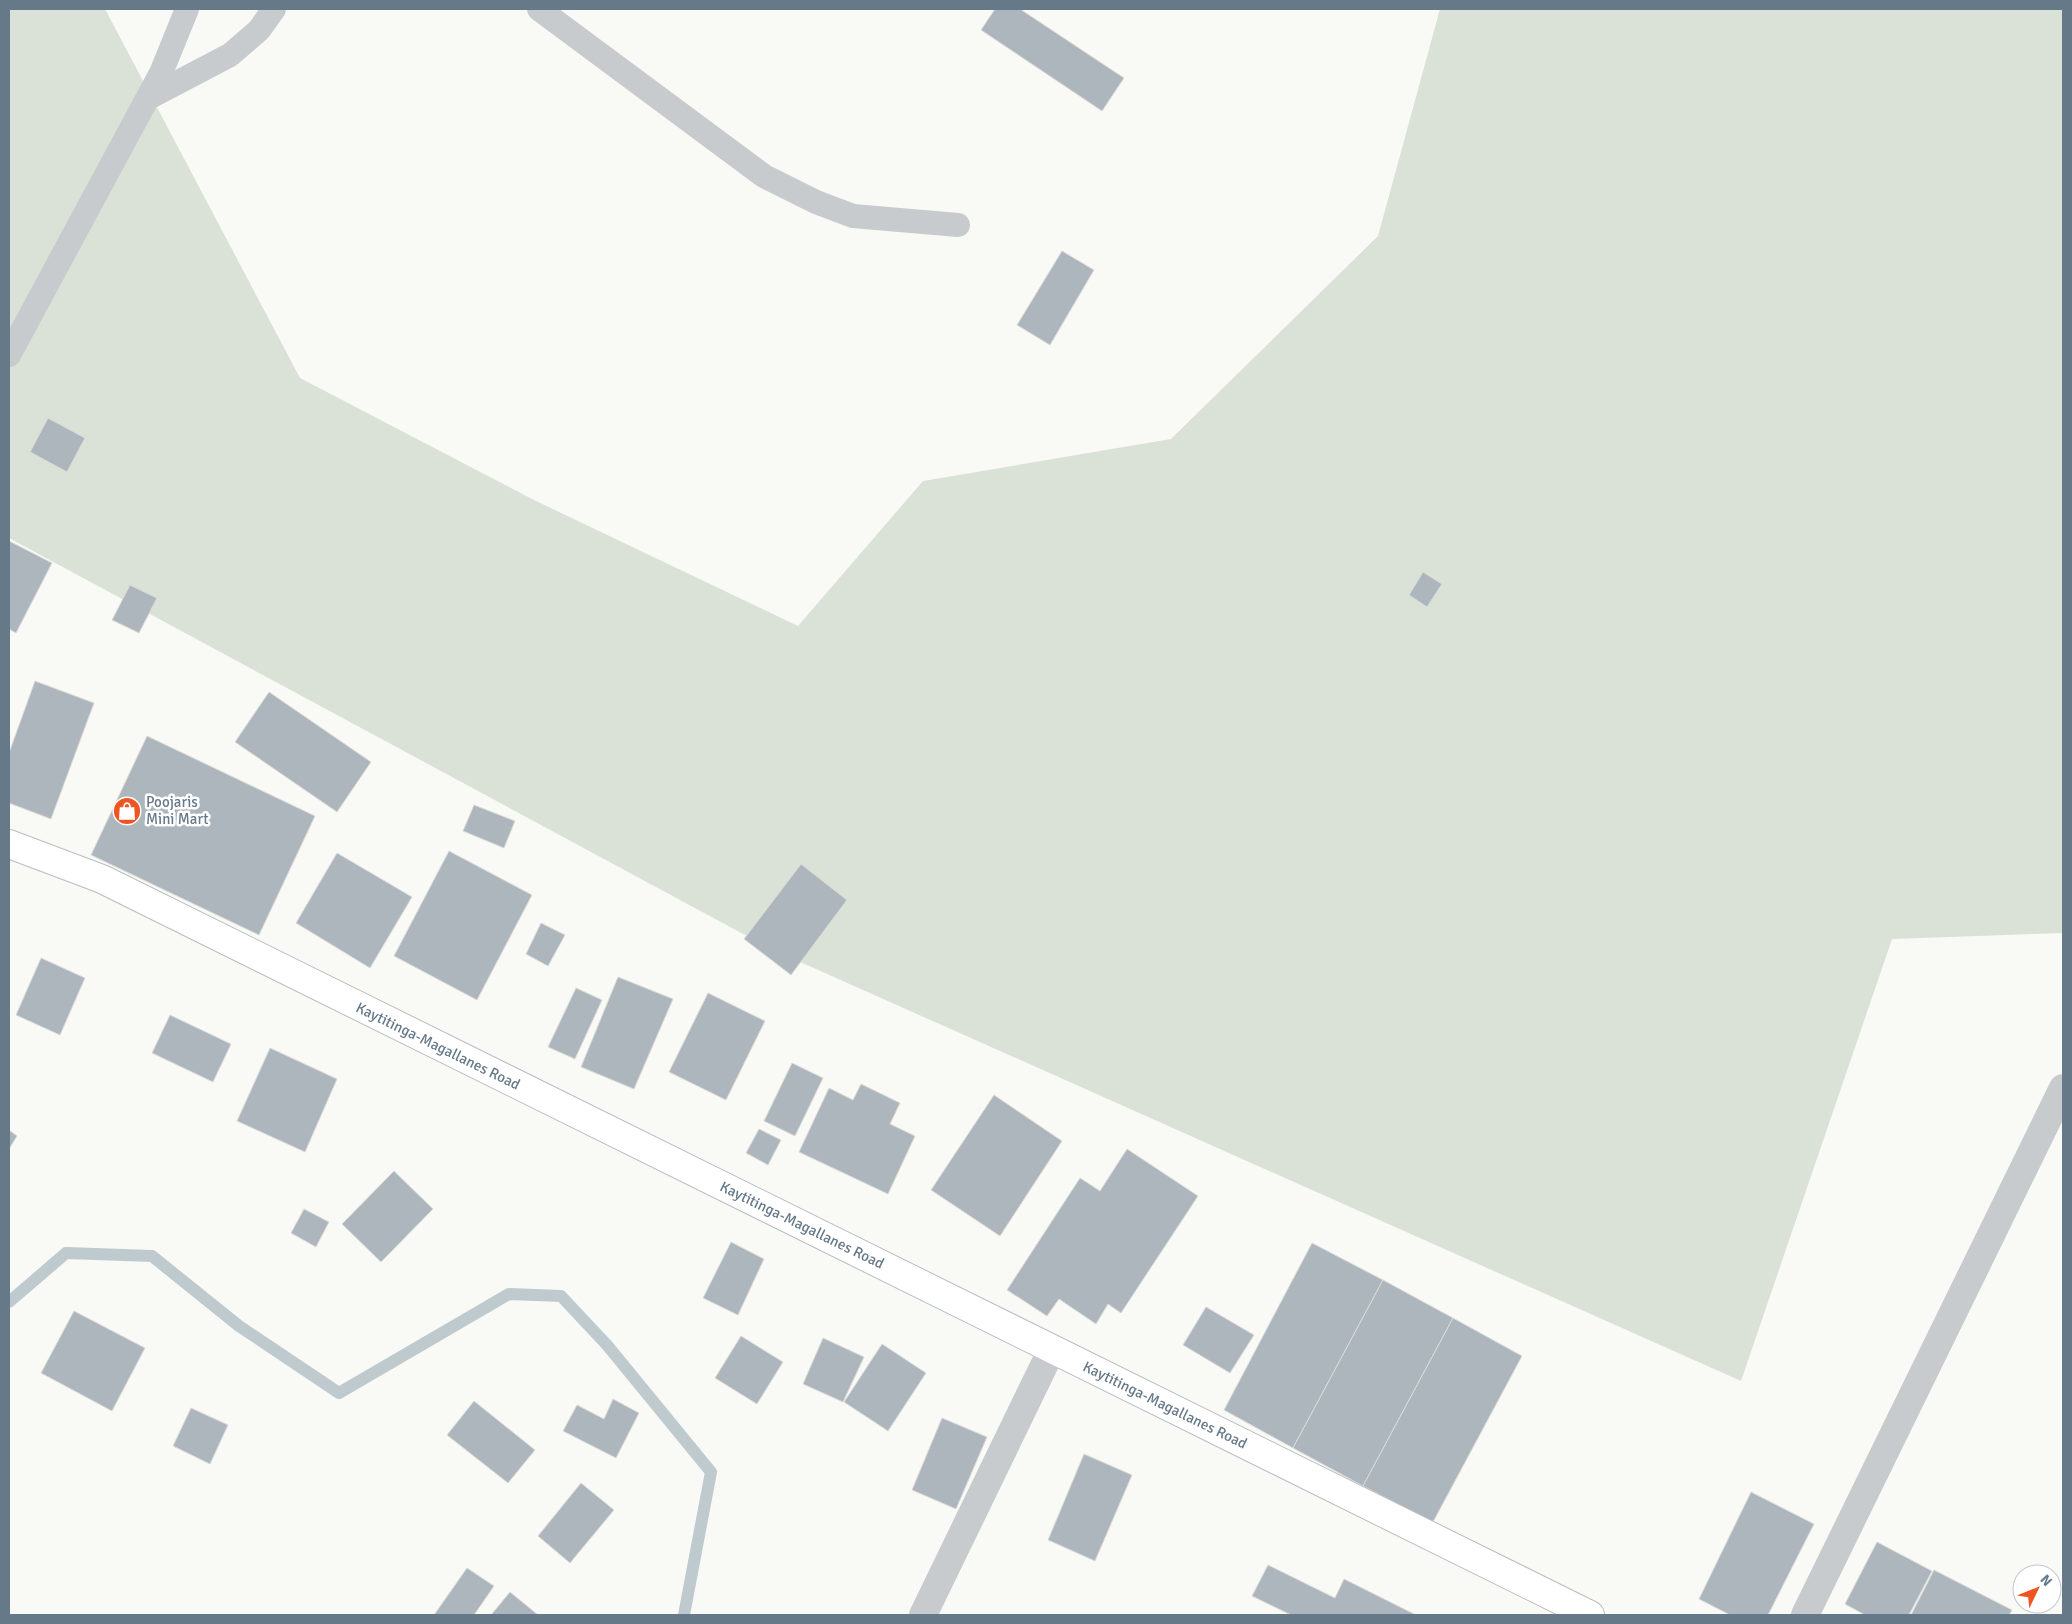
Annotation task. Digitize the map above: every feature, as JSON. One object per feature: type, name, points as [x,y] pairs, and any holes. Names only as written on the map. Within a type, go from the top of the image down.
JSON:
[{"type":"main road","name":"Kaytitinga-Magallanes Road","points":[[9,844],[102,879],[1590,1615]]},
{"type":"street","points":[[1806,1615],[2063,1088]]},
{"type":"street","points":[[923,1615],[1052,1349]]},
{"type":"lane","points":[[9,355],[161,73],[186,9]]},
{"type":"lane","points":[[148,98],[230,56],[259,30],[274,9]]},
{"type":"lane","points":[[539,9],[764,176],[816,202],[853,216],[958,225]]},
{"type":"shaded area","points":[[9,9],[105,9],[300,378],[536,501],[798,626],[923,481],[1171,439],[1378,236],[1440,9],[2063,9],[2063,933],[1892,939],[1741,1381],[771,949],[9,538]]},
{"type":"building","points":[[995,9],[1020,9],[1124,78],[1102,111],[981,30]]},
{"type":"building","points":[[1062,251],[1094,270],[1050,345],[1017,325]]},
{"type":"building","points":[[48,418],[85,438],[67,472],[30,452]]},
{"type":"building","points":[[9,541],[52,563],[16,633],[9,629]]},
{"type":"building","points":[[1423,572],[1442,584],[1427,607],[1409,595]]},
{"type":"building","points":[[130,585],[157,598],[139,633],[112,620]]},
{"type":"building","points":[[35,681],[94,703],[51,819],[9,803],[9,753]]},
{"type":"building","points":[[269,692],[371,762],[337,812],[235,742]]},
{"type":"building","points":[[147,736],[315,816],[259,935],[91,855]]},
{"type":"building","points":[[474,805],[515,821],[504,848],[463,831]]},
{"type":"building","points":[[449,851],[532,895],[477,1000],[394,956]]},
{"type":"building","points":[[337,853],[412,897],[370,968],[296,923]]},
{"type":"building","points":[[801,864],[847,900],[791,975],[744,939]]},
{"type":"building","points":[[541,923],[565,935],[548,966],[526,954]]},
{"type":"building","points":[[41,958],[85,978],[60,1035],[16,1015]]},
{"type":"building","points":[[618,977],[673,999],[634,1089],[581,1067]]},
{"type":"building","points":[[576,988],[602,1000],[575,1059],[548,1047]]},
{"type":"building","points":[[708,993],[765,1021],[726,1100],[669,1072]]},
{"type":"building","points":[[170,1015],[231,1044],[213,1082],[152,1053]]},
{"type":"building","points":[[270,1048],[337,1079],[305,1152],[237,1121]]},
{"type":"building","points":[[792,1063],[823,1078],[795,1136],[764,1121]]},
{"type":"building","points":[[861,1084],[900,1103],[890,1124],[915,1136],[888,1194],[799,1152],[829,1088],[853,1100]]},
{"type":"building","points":[[994,1095],[1062,1141],[1000,1236],[931,1190]]},
{"type":"building","points":[[759,1129],[781,1140],[768,1165],[746,1153]]},
{"type":"building","points":[[9,1130],[17,1136],[9,1149]]},
{"type":"building","points":[[1127,1149],[1198,1196],[1121,1313],[1108,1304],[1096,1324],[1059,1299],[1047,1316],[1007,1290],[1080,1178],[1100,1191]]},
{"type":"building","points":[[394,1171],[433,1209],[381,1262],[342,1224]]},
{"type":"building","points":[[304,1209],[329,1222],[316,1247],[291,1233]]},
{"type":"building","points":[[731,1242],[764,1259],[738,1315],[703,1298]]},
{"type":"building","points":[[1312,1243],[1383,1280],[1293,1448],[1224,1410]]},
{"type":"building","points":[[1383,1280],[1453,1318],[1363,1486],[1293,1448]]},
{"type":"building","points":[[1206,1307],[1254,1335],[1230,1373],[1183,1345]]},
{"type":"building","points":[[74,1311],[145,1348],[112,1411],[41,1373]]},
{"type":"building","points":[[1453,1318],[1522,1356],[1433,1522],[1363,1486]]},
{"type":"building","points":[[741,1336],[783,1362],[757,1404],[715,1378]]},
{"type":"building","points":[[823,1338],[864,1357],[843,1402],[803,1384]]},
{"type":"building","points":[[882,1344],[926,1373],[888,1431],[844,1402]]},
{"type":"building","points":[[613,1399],[639,1413],[616,1458],[563,1431],[577,1405],[604,1419]]},
{"type":"building","points":[[474,1401],[535,1450],[508,1483],[447,1435]]},
{"type":"building","points":[[191,1408],[228,1425],[210,1464],[173,1446]]},
{"type":"building","points":[[942,1418],[987,1437],[956,1509],[912,1490]]},
{"type":"building","points":[[1084,1454],[1132,1475],[1095,1561],[1048,1540]]},
{"type":"building","points":[[581,1483],[614,1510],[570,1563],[538,1536]]},
{"type":"building","points":[[1751,1492],[1814,1524],[1768,1615],[1730,1615],[1699,1599]]},
{"type":"building","points":[[1877,1542],[1932,1571],[1909,1615],[1865,1615],[1845,1604]]},
{"type":"building","points":[[1268,1565],[1335,1598],[1344,1579],[1416,1615],[1291,1615],[1252,1596]]},
{"type":"building","points":[[467,1568],[494,1586],[474,1615],[434,1615]]},
{"type":"building","points":[[1934,1570],[2012,1610],[2009,1615],[1911,1615]]},
{"type":"building","points":[[510,1592],[538,1615],[491,1615]]},
{"type":"waterway","points":[[9,1302],[66,1253],[152,1256],[239,1326],[339,1393],[509,1294],[561,1296],[607,1345],[711,1472],[684,1615]]},
{"type":"place","name":"Poojaris Mini Mart","points":[[127,811]]}]
